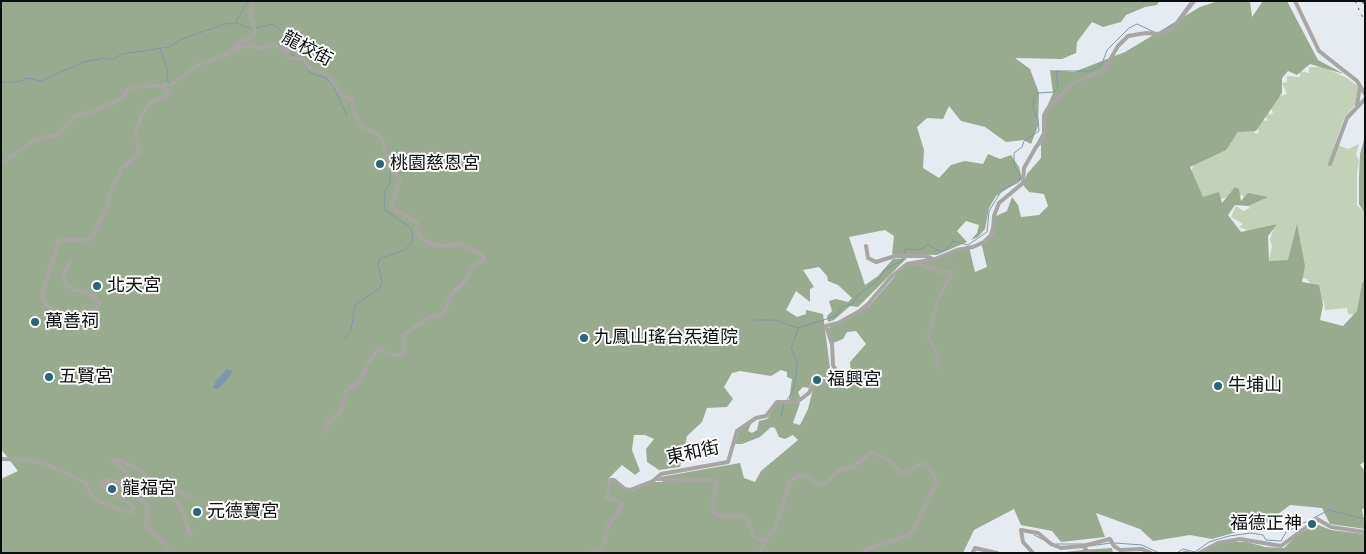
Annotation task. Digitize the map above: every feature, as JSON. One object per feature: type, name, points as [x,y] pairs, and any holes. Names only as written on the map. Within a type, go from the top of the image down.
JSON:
[{"type":"street","points":[[225,56],[242,40],[254,36],[255,30],[250,16],[253,1]]},
{"type":"street","points":[[910,262],[947,256],[957,250],[980,245],[989,237],[993,233],[994,216],[999,203],[1023,183],[1024,168],[1036,147],[1044,138],[1044,115],[1067,88],[1079,80],[1104,70],[1118,46],[1128,36],[1146,33],[1159,34],[1173,28],[1194,1]]},
{"type":"street","points":[[1295,1],[1319,52],[1360,86],[1365,94]]},
{"type":"street","name":"龍校街","points":[[1,164],[34,140],[60,134],[81,113],[97,110],[121,99],[130,87],[172,86],[196,66],[249,45],[253,44],[260,48],[273,45],[284,48],[290,58],[303,60],[309,68],[328,75],[342,95],[350,98],[354,114],[362,127],[380,135],[383,140],[390,169],[394,171],[400,180],[392,205],[394,209],[417,222],[418,234],[424,241],[439,246],[461,244],[482,254],[485,259],[471,268],[465,281],[451,295],[443,315],[430,317],[403,335],[406,352],[392,355],[379,350],[368,364],[360,381],[347,390],[340,412],[327,423],[326,432]]},
{"type":"street","points":[[70,262],[64,274],[65,284],[74,290],[86,292],[100,302],[98,306],[79,316],[66,320],[48,307],[43,300],[42,294],[59,240],[89,239],[95,232],[122,168],[139,153],[136,131],[142,114],[150,103],[170,94],[161,86]]},
{"type":"street","points":[[1357,105],[1360,86]]},
{"type":"street","points":[[1330,164],[1347,118],[1357,105],[1365,99]]},
{"type":"street","points":[[866,246],[868,258],[876,262],[903,257],[925,256],[934,259]]},
{"type":"street","points":[[910,262],[943,272],[951,271],[952,273],[937,301],[928,338],[937,353],[938,369]]},
{"type":"street","name":"東和街","points":[[657,478],[662,474],[728,462],[737,431],[752,420],[766,416],[777,402],[797,402],[809,393],[816,379],[828,382],[846,380],[846,375],[837,372],[833,365],[832,344],[826,326],[838,323],[858,312],[868,304],[891,277],[910,262]]},
{"type":"street","points":[[760,553],[767,538],[775,530],[790,481],[800,474],[807,476],[817,484],[826,483],[838,471],[855,466],[871,452],[889,460],[901,473],[910,472],[918,464],[926,464],[937,480],[913,532],[862,553]]},
{"type":"street","points":[[1,459],[31,460],[45,464],[85,482],[93,497],[99,501],[133,512],[133,506],[125,499],[103,488],[101,482]]},
{"type":"street","points":[[101,482],[112,480],[140,490],[131,476],[113,462],[115,459],[141,470],[162,492],[179,503],[191,536]]},
{"type":"street","points":[[589,553],[600,550],[605,541],[607,527],[622,507],[620,501],[606,498],[610,480],[614,480],[625,489],[630,490],[657,478]]},
{"type":"street","name":"東和街","points":[[657,478],[714,481],[718,484],[713,504],[714,512],[718,516],[742,515],[749,521],[754,536],[760,540],[767,538]]},
{"type":"street","points":[[149,479],[191,498]]},
{"type":"street","points":[[101,482],[129,492],[144,503],[147,507],[146,526],[165,544],[168,553]]},
{"type":"street","points":[[1199,553],[1218,542],[1234,539],[1245,539],[1262,544],[1281,546],[1316,518],[1331,527],[1365,532]]},
{"type":"street","points":[[1033,553],[1022,542],[1021,530],[1038,533],[1056,547],[1066,549],[1110,539],[1120,550],[1142,549],[1151,553]]},
{"type":"street","points":[[1086,545],[1089,553]]},
{"type":"street","points":[[973,552],[975,548],[997,553]]},
{"type":"green space","points":[[1,1],[1159,1],[1157,5],[1145,7],[1126,15],[1121,22],[1103,27],[1092,22],[1077,42],[1076,53],[1062,59],[1015,58],[1030,69],[1039,93],[1038,126],[1031,144],[1024,140],[1006,142],[985,127],[961,121],[949,106],[943,119],[927,118],[917,127],[924,150],[923,168],[939,178],[951,165],[965,161],[983,164],[988,154],[1000,159],[1011,155],[1019,167],[1022,179],[996,196],[989,208],[985,229],[978,237],[971,240],[977,233],[979,225],[966,221],[957,231],[967,242],[937,255],[892,254],[894,236],[885,230],[849,237],[865,285],[878,276],[893,259],[907,258],[858,307],[850,306],[834,320],[828,322],[827,316],[832,311],[829,301],[836,299],[848,302],[852,298],[838,285],[828,281],[827,276],[819,267],[803,270],[814,287],[810,289],[810,302],[796,291],[786,310],[797,317],[806,314],[806,310],[823,314],[830,368],[838,375],[843,376],[842,379],[814,376],[809,388],[803,387],[798,392],[800,397],[802,397],[793,402],[789,400],[792,379],[787,377],[787,372],[781,370],[771,376],[740,371],[732,373],[724,387],[733,399],[727,407],[707,408],[702,422],[687,436],[680,467],[659,470],[647,462],[646,449],[654,439],[645,435],[634,435],[632,450],[640,471],[635,475],[622,465],[608,479],[633,491],[652,482],[663,482],[660,477],[740,463],[744,478],[755,482],[761,471],[798,440],[793,435],[785,439],[779,437],[775,428],[771,427],[760,437],[742,444],[735,444],[739,431],[748,424],[751,424],[748,431],[752,433],[757,430],[759,421],[767,419],[776,404],[800,403],[793,423],[800,425],[808,409],[815,381],[829,383],[848,382],[851,378],[850,362],[866,344],[856,331],[847,332],[843,339],[833,343],[828,330],[831,326],[843,322],[869,306],[904,266],[935,260],[969,247],[975,272],[987,267],[981,242],[989,235],[994,217],[1007,211],[1012,197],[1018,205],[1021,217],[1039,215],[1048,206],[1044,194],[1029,192],[1023,185],[1027,174],[1041,158],[1041,144],[1035,146],[1042,133],[1043,116],[1053,93],[1050,70],[1074,72],[1125,52],[1200,7],[1218,1],[1250,1],[1252,17],[1263,1],[1287,1],[1318,60],[1344,74],[1310,64],[1297,75],[1288,71],[1282,78],[1282,93],[1256,131],[1238,132],[1226,150],[1190,167],[1203,197],[1219,192],[1222,203],[1235,187],[1239,189],[1241,201],[1248,193],[1268,197],[1248,206],[1235,205],[1228,215],[1241,232],[1277,224],[1268,236],[1269,261],[1288,260],[1297,224],[1305,266],[1302,282],[1319,285],[1323,305],[1320,320],[1343,326],[1357,311],[1362,284],[1365,279],[1365,461],[1360,465],[1365,471],[1365,508],[1362,509],[1365,529],[1330,524],[1322,508],[1290,505],[1267,523],[1263,532],[1244,530],[1212,539],[1190,535],[1153,541],[1140,529],[1096,513],[1105,537],[1061,542],[1052,531],[1021,525],[1014,509],[974,530],[963,553],[1,553],[1,479],[18,471],[1,449]]},
{"type":"green space","points":[[1309,67],[1323,67],[1345,77],[1358,86],[1355,105],[1344,118],[1335,144],[1348,149],[1359,144],[1356,154],[1359,161],[1357,205],[1365,213],[1365,300],[1356,315],[1348,314],[1347,308],[1325,310],[1324,302],[1307,279],[1299,277],[1288,263],[1269,260],[1272,246],[1270,240],[1273,230],[1248,231],[1239,227],[1243,224],[1231,217],[1236,206],[1243,211],[1250,208],[1242,195],[1196,203],[1189,176],[1197,158],[1230,142],[1242,128],[1250,127],[1256,134],[1259,132],[1257,126],[1261,120],[1268,121],[1265,115],[1266,108],[1270,115],[1273,113],[1271,108],[1277,97],[1287,94],[1282,83],[1287,82],[1287,76],[1300,77],[1300,71],[1309,73]]},
{"type":"green space","points":[[1365,136],[1365,214],[1359,204],[1359,179],[1360,154]]},
{"type":"green space","points":[[1316,524],[1331,530],[1365,534],[1365,553],[1199,553],[1218,544],[1234,542],[1247,542],[1265,547],[1284,548],[1297,535]]},
{"type":"green space","points":[[1112,548],[1113,553],[1057,553],[1083,550]]},
{"type":"water","points":[[227,369],[233,371],[218,389],[213,388],[216,381]]},
{"type":"waterway","points":[[236,22],[248,1]]},
{"type":"waterway","points":[[1178,19],[1191,1]]},
{"type":"waterway","points":[[1165,30],[1176,22]]},
{"type":"waterway","points":[[112,60],[122,54],[169,47],[184,38],[225,24],[236,23],[252,29]]},
{"type":"waterway","points":[[255,28],[273,24],[291,42],[292,55],[300,58]]},
{"type":"waterway","points":[[904,254],[906,249],[919,250],[928,245],[940,251],[946,250],[953,241],[968,245],[987,232],[989,211],[1002,190],[1019,182],[1021,177],[1014,166],[1014,153],[1022,147],[1024,141],[1039,131],[1038,119],[1033,109],[1034,96],[1037,93],[1054,92],[1058,88],[1056,71],[1091,71],[1102,64],[1107,50],[1129,28],[1137,24],[1154,32]]},
{"type":"waterway","points":[[160,49],[167,68],[167,80],[169,83]]},
{"type":"waterway","points":[[1,82],[16,82],[29,78],[41,81],[81,63],[103,58],[110,59]]},
{"type":"waterway","points":[[302,61],[310,73],[326,78],[332,84],[347,116]]},
{"type":"waterway","points":[[345,339],[351,331],[355,305],[380,288],[382,282],[378,265],[380,258],[405,250],[412,242],[413,235],[410,227],[384,210],[385,191],[390,182],[390,174]]},
{"type":"waterway","points":[[754,320],[775,320],[798,328],[836,316],[842,307],[852,304],[857,296],[879,279],[884,270],[902,261],[903,258]]},
{"type":"waterway","points":[[786,401],[792,393],[796,377],[797,362],[791,349],[798,329]]},
{"type":"waterway","points":[[781,417],[784,404]]},
{"type":"waterway","points":[[1177,553],[1183,549],[1195,552],[1209,542],[1229,536],[1251,533],[1263,535],[1266,540],[1281,541],[1286,532],[1329,510],[1365,519]]},
{"type":"waterway","points":[[1034,535],[1044,540]]},
{"type":"waterway","points":[[1090,546],[1111,543]]},
{"type":"waterway","points":[[1115,543],[1142,545],[1159,553]]},
{"type":"waterway","points":[[1056,544],[1084,544]]},
{"type":"railway","points":[[1355,1],[1365,22]]},
{"type":"place","name":"桃園慈恩宮","points":[[380,164]]},
{"type":"place","name":"北天宮","points":[[97,286]]},
{"type":"place","name":"萬善祠","points":[[35,322]]},
{"type":"place","name":"九鳳山瑤台炁道院","points":[[584,338]]},
{"type":"place","name":"五賢宮","points":[[49,377]]},
{"type":"place","name":"福興宮","points":[[817,380]]},
{"type":"place","name":"牛埔山","points":[[1218,386]]},
{"type":"place","name":"龍福宮","points":[[112,489]]},
{"type":"place","name":"元德寶宮","points":[[197,512]]},
{"type":"place","name":"福德正神","points":[[1312,524]]}]
